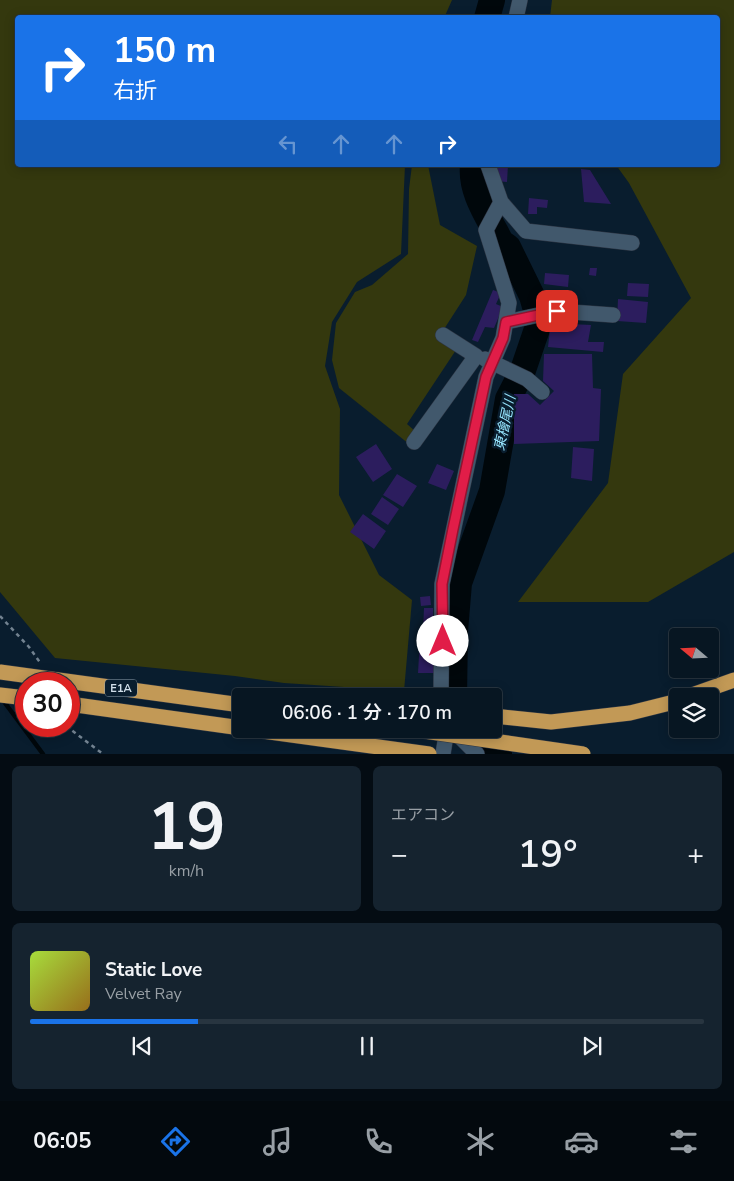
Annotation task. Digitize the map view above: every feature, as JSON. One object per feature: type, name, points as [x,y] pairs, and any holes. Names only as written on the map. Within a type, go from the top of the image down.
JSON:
[{"type":"highway","name":"E1A","points":[[0,672],[232,703]]},
{"type":"highway","points":[[712,688],[734,680]]},
{"type":"highway","points":[[0,695],[15,697]]},
{"type":"highway","points":[[502,717],[551,722],[630,713],[669,703]]},
{"type":"highway","name":"E1A","points":[[80,706],[232,727]]},
{"type":"highway","points":[[313,738],[429,754]]},
{"type":"highway","points":[[472,738],[583,754]]},
{"type":"street","points":[[517,15],[520,0]]},
{"type":"street","points":[[489,167],[501,202],[526,231],[632,243]]},
{"type":"street","points":[[441,688],[442,584],[486,377],[503,338],[509,303],[486,230],[501,202]]},
{"type":"street","points":[[506,322],[557,311],[613,315]]},
{"type":"street","points":[[443,335],[476,356],[493,362],[527,379],[542,392]]},
{"type":"street","points":[[414,442],[476,356]]},
{"type":"street","points":[[443,754],[446,738]]},
{"type":"street","points":[[461,738],[477,754]]},
{"type":"path","points":[[0,616],[29,647],[44,668]]},
{"type":"path","points":[[80,737],[103,754]]},
{"type":"green space","points":[[0,0],[452,0],[445,15],[15,15],[15,167],[405,167],[401,254],[357,282],[332,322],[325,366],[340,409],[339,495],[379,575],[412,600],[404,688],[359,688],[284,683],[235,676],[55,658],[0,592]]},
{"type":"green space","points":[[552,0],[734,0],[734,552],[648,602],[518,602],[608,483],[623,374],[691,298],[629,183],[617,167],[720,167],[720,15],[550,15]]},
{"type":"green space","points":[[412,167],[428,167],[440,225],[477,246],[466,295],[437,340],[456,350],[407,424],[416,432],[409,444],[339,388],[332,360],[336,323],[355,292],[372,285],[408,254],[409,189]]},
{"type":"building","points":[[497,167],[508,167],[507,182],[496,181]]},
{"type":"building","points":[[581,169],[590,170],[611,204],[584,202]]},
{"type":"building","points":[[529,198],[548,200],[547,208],[537,207],[537,214],[528,214]]},
{"type":"building","points":[[590,268],[597,268],[596,276],[589,275]]},
{"type":"building","points":[[545,273],[569,275],[568,287],[544,284]]},
{"type":"building","points":[[628,283],[649,284],[648,297],[627,296]]},
{"type":"building","points":[[493,290],[501,293],[496,304],[503,307],[494,328],[485,327],[478,342],[472,340]]},
{"type":"building","points":[[618,299],[648,302],[646,323],[617,321]]},
{"type":"building","points":[[551,320],[572,321],[571,324],[591,325],[588,342],[604,342],[603,352],[548,347]]},
{"type":"building","points":[[544,354],[592,354],[593,388],[601,389],[599,441],[514,444],[514,394],[528,394],[540,405],[554,391],[543,381]]},
{"type":"building","points":[[376,444],[392,469],[373,482],[356,457]]},
{"type":"building","points":[[573,447],[594,449],[592,481],[571,478]]},
{"type":"building","points":[[437,464],[454,471],[446,490],[428,483]]},
{"type":"building","points":[[397,474],[417,486],[403,507],[383,495]]},
{"type":"building","points":[[382,497],[399,509],[388,525],[371,514]]},
{"type":"building","points":[[363,514],[386,531],[374,549],[350,532]]},
{"type":"building","points":[[430,596],[431,605],[421,606],[420,597]]},
{"type":"building","points":[[424,608],[433,608],[433,631],[423,631]]},
{"type":"building","points":[[420,638],[438,639],[436,673],[418,673]]},
{"type":"waterway","name":"東檜尾川","points":[[488,15],[492,0]]},
{"type":"waterway","name":"東檜尾川","points":[[454,688],[455,631],[459,583],[492,491],[508,399],[523,370],[538,326],[538,317],[532,296],[508,247],[501,242],[477,195],[474,185],[473,167]]},
{"type":"waterway","points":[[2,699],[43,754]]},
{"type":"waterway","name":"東檜尾川","points":[[477,738],[499,754]]},
{"type":"route","points":[[443,641],[442,584],[486,377],[503,338],[506,322],[557,311]]}]
